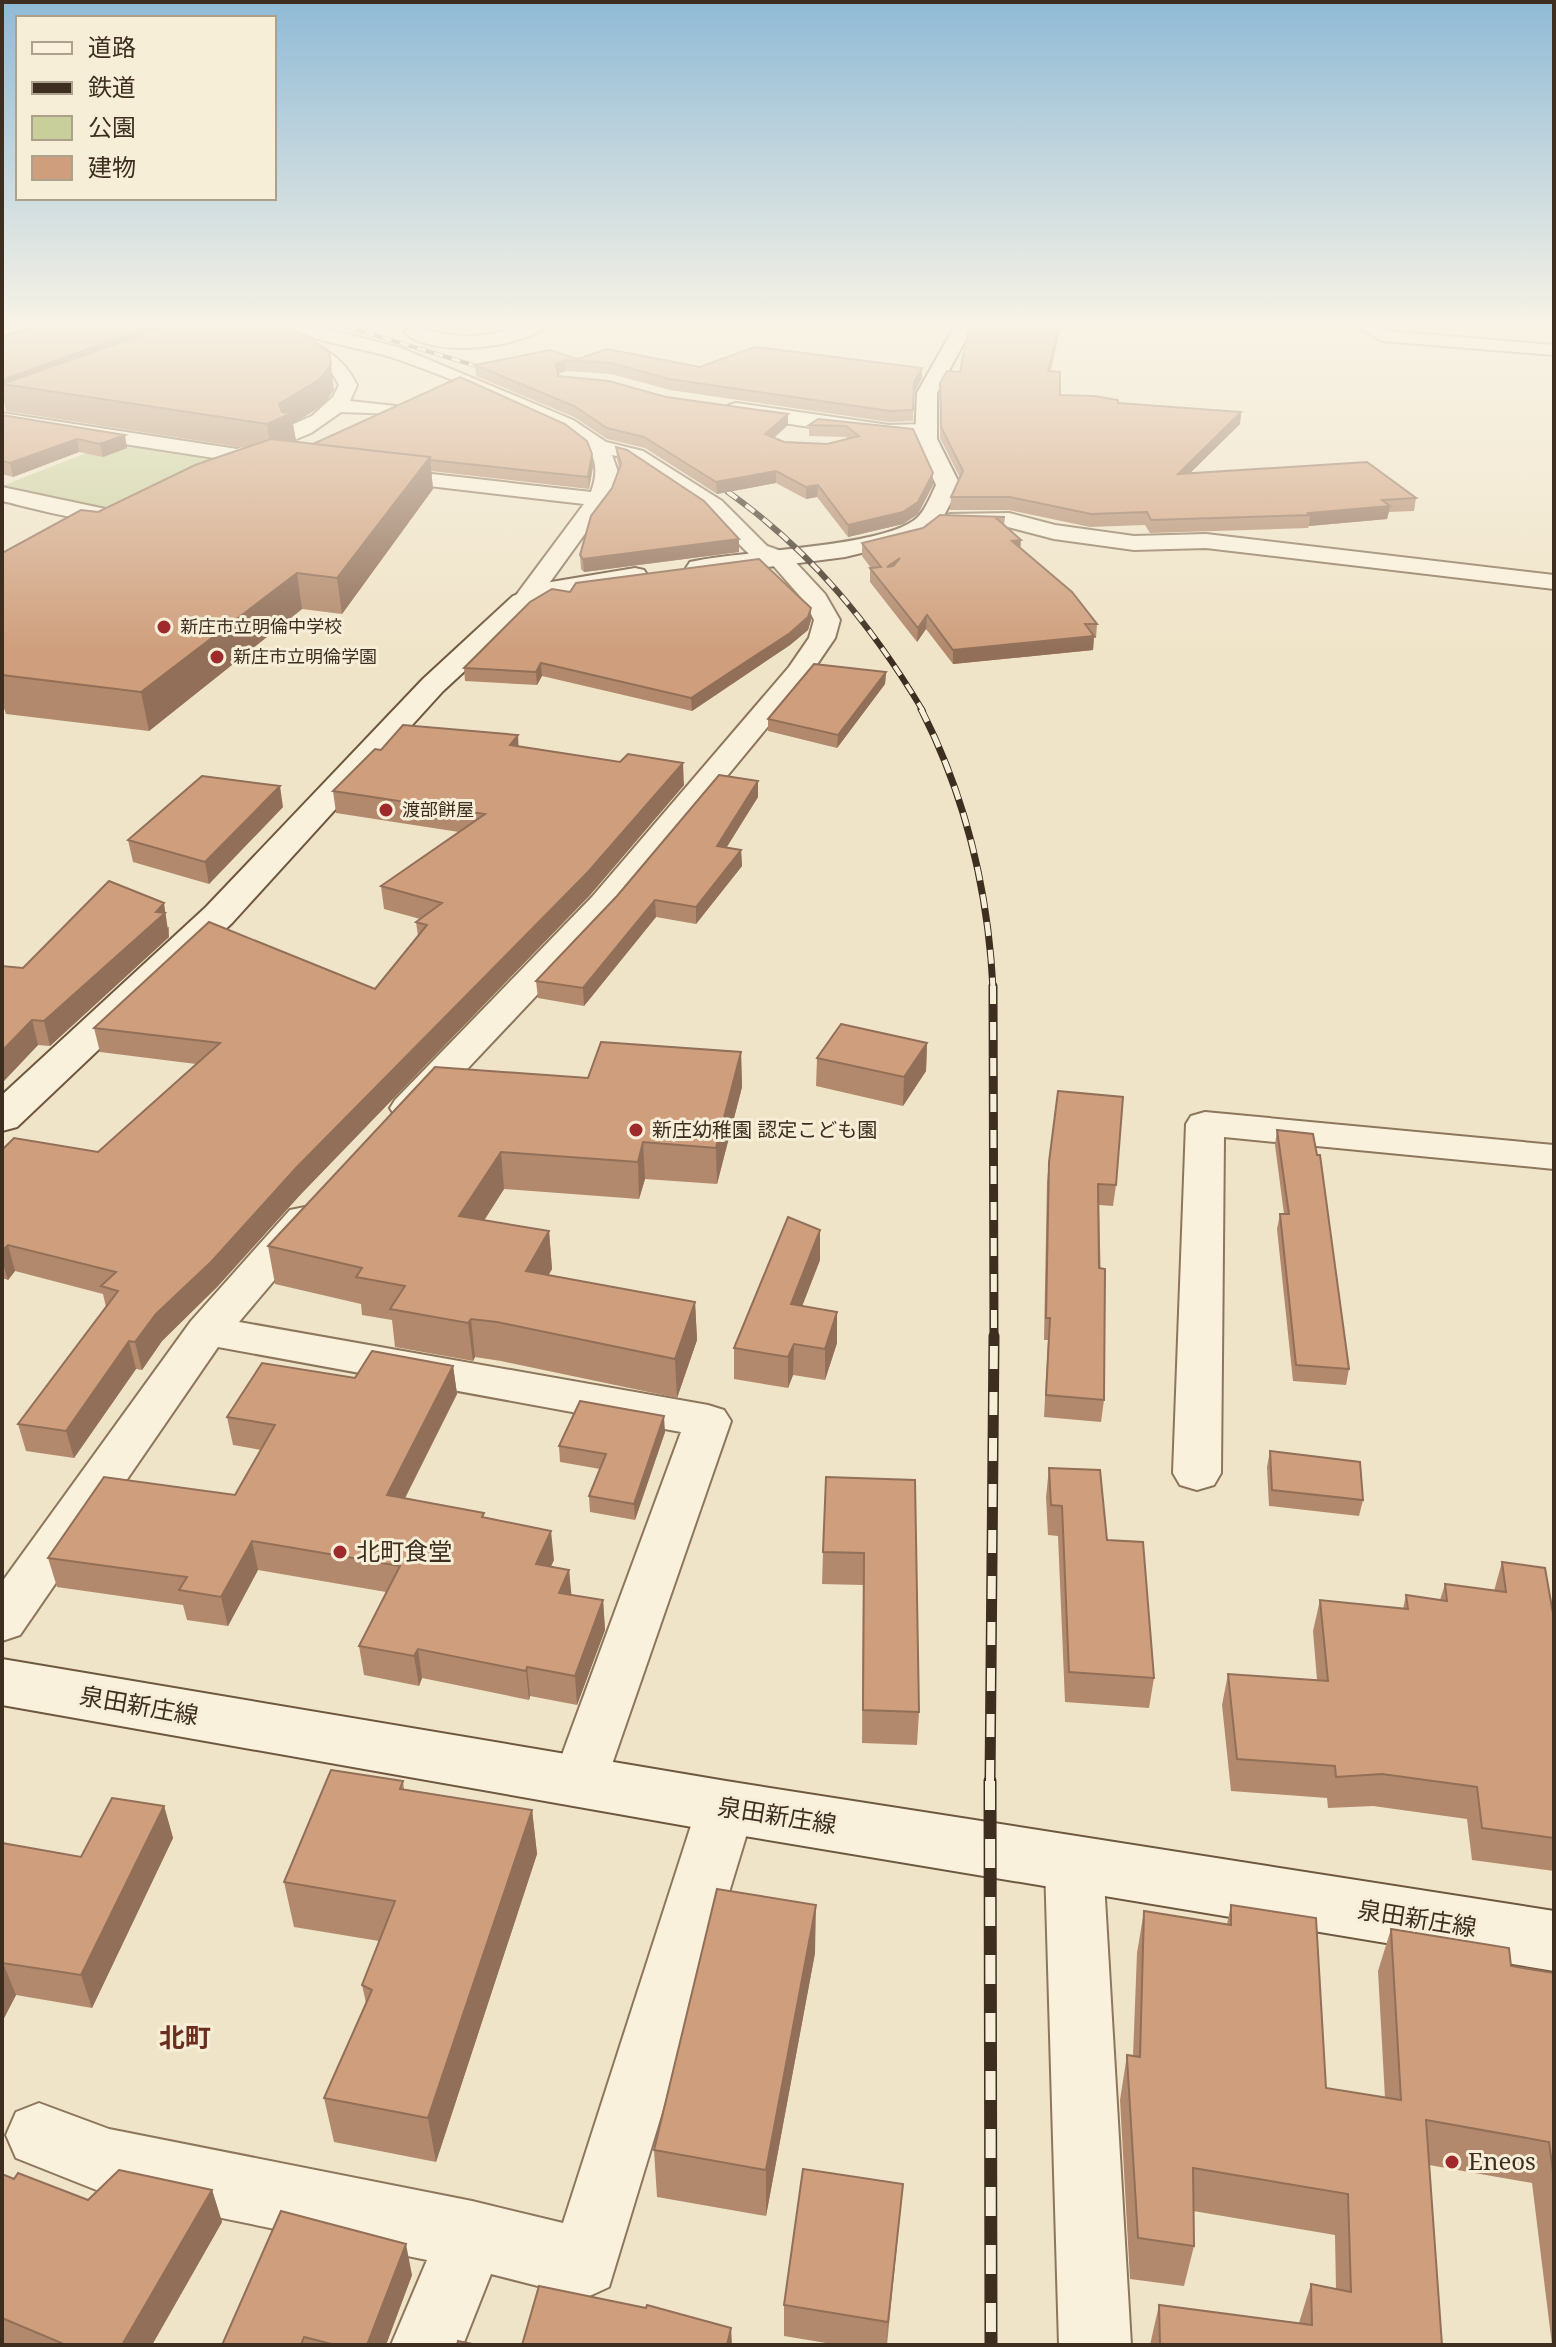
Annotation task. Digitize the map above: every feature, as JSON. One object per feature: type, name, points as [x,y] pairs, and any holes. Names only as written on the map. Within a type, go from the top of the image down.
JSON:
[{"type":"street","points":[[82,432],[304,465]]},
{"type":"street","points":[[237,456],[298,432]]},
{"type":"street","points":[[230,477],[273,462],[340,432]]},
{"type":"street","points":[[391,1127],[604,904],[780,695],[822,638],[827,620],[816,599],[779,558],[759,551],[714,506],[636,455],[599,446],[577,432]]},
{"type":"street","points":[[789,437],[797,432]]},
{"type":"street","points":[[895,432],[926,434]]},
{"type":"street","points":[[842,446],[926,434]]},
{"type":"street","points":[[523,602],[545,591],[576,584],[845,549],[913,533],[930,520],[948,485],[926,434]]},
{"type":"street","points":[[2,1118],[219,915],[433,685],[523,602],[599,499],[608,475],[599,446]]},
{"type":"street","points":[[351,471],[599,499]]},
{"type":"street","points":[[2,494],[116,518],[145,508]]},
{"type":"street","points":[[930,520],[1009,520],[1054,532],[1134,543],[1244,545],[1554,582]]},
{"type":"street","points":[[1197,1473],[1205,1124],[1554,1157]]},
{"type":"street","points":[[2,1621],[207,1331],[327,1194]]},
{"type":"street","points":[[207,1331],[708,1421],[580,1782]]},
{"type":"street","name":"泉田新庄線","points":[[2,1682],[726,1807],[1554,1941]]},
{"type":"street","points":[[39,2135],[109,2162],[472,2235],[585,2263],[726,1807]]},
{"type":"street","points":[[1074,1864],[1095,2345]]},
{"type":"street","points":[[427,2345],[472,2235]]},
{"type":"green space","points":[[117,441],[242,461],[107,511],[2,490],[2,486]]},
{"type":"building","points":[[2,432],[104,432],[125,435],[100,444],[77,439],[10,463],[2,461]]},
{"type":"building","points":[[340,432],[575,432],[587,441],[592,454],[588,477],[313,444]]},
{"type":"building","points":[[621,432],[768,432],[765,434],[784,442],[827,444],[859,436],[853,432],[914,432],[933,473],[918,502],[903,512],[848,525],[818,485],[806,487],[776,471],[716,482],[644,437]]},
{"type":"building","points":[[943,432],[1221,432],[1178,474],[1367,462],[1416,498],[1382,500],[1390,506],[1308,513],[1310,515],[1151,520],[1147,512],[1091,514],[1010,497],[951,497],[963,471]]},
{"type":"building","points":[[271,439],[430,457],[337,578],[297,573],[141,692],[2,675],[2,553],[81,510],[98,512],[195,465]]},
{"type":"building","points":[[616,447],[627,450],[704,501],[739,539],[583,559],[580,555],[591,516],[612,488],[621,464]]},
{"type":"building","points":[[940,515],[1005,517],[995,517],[1021,540],[1012,541],[1072,592],[1097,624],[1085,624],[1094,636],[953,650],[927,615],[918,628],[870,568],[881,567],[862,543],[923,528]]},
{"type":"building","points":[[759,559],[811,608],[808,617],[790,633],[691,698],[541,663],[536,672],[464,668],[530,602],[552,589],[570,592],[576,583]]},
{"type":"building","points":[[814,664],[886,672],[838,735],[768,719]]},
{"type":"building","points":[[403,725],[518,735],[510,745],[620,762],[628,754],[683,763],[588,872],[296,1168],[212,1261],[156,1314],[135,1342],[129,1341],[66,1431],[18,1424],[118,1291],[101,1286],[116,1272],[8,1245],[2,1251],[2,1150],[14,1138],[98,1152],[220,1043],[94,1028],[209,922],[375,989],[427,925],[416,922],[442,903],[381,886],[485,814],[333,791],[375,749],[381,750]]},
{"type":"building","points":[[719,775],[758,781],[717,846],[741,850],[696,907],[655,900],[583,988],[536,981],[617,896]]},
{"type":"building","points":[[202,776],[280,786],[205,862],[128,840]]},
{"type":"building","points":[[109,881],[164,903],[156,912],[165,913],[44,1021],[32,1020],[2,1051],[2,966],[23,968]]},
{"type":"building","points":[[841,1024],[927,1043],[904,1077],[817,1058]]},
{"type":"building","points":[[601,1042],[741,1052],[716,1148],[643,1142],[638,1162],[501,1152],[459,1216],[549,1231],[526,1271],[695,1302],[675,1359],[497,1322],[471,1319],[468,1323],[390,1309],[405,1286],[356,1277],[362,1268],[268,1246],[435,1067],[588,1078]]},
{"type":"building","points":[[1058,1091],[1123,1097],[1116,1185],[1098,1184],[1099,1268],[1105,1269],[1104,1400],[1046,1395],[1050,1318],[1046,1318],[1049,1162]]},
{"type":"building","points":[[1277,1130],[1313,1134],[1317,1155],[1320,1155],[1349,1369],[1296,1365],[1280,1214],[1289,1214]]},
{"type":"building","points":[[788,1217],[820,1230],[791,1304],[837,1312],[825,1349],[794,1344],[788,1357],[734,1348]]},
{"type":"building","points":[[372,1351],[453,1366],[387,1495],[484,1513],[482,1517],[551,1531],[536,1564],[569,1570],[559,1593],[603,1600],[575,1676],[527,1667],[526,1671],[418,1649],[414,1656],[359,1646],[400,1566],[252,1541],[221,1597],[179,1590],[187,1577],[48,1558],[104,1477],[235,1495],[275,1425],[227,1417],[262,1363],[355,1378]]},
{"type":"building","points":[[580,1401],[664,1416],[634,1504],[589,1496],[606,1454],[559,1446]]},
{"type":"building","points":[[1270,1451],[1360,1462],[1363,1500],[1272,1490]]},
{"type":"building","points":[[1049,1468],[1100,1470],[1107,1540],[1143,1542],[1154,1678],[1069,1672],[1062,1506],[1051,1505]]},
{"type":"building","points":[[826,1477],[915,1480],[919,1712],[863,1710],[864,1553],[823,1552]]},
{"type":"building","points":[[1502,1562],[1545,1568],[1554,1619],[1554,1838],[1482,1828],[1477,1787],[1382,1774],[1336,1777],[1335,1766],[1237,1759],[1228,1674],[1328,1681],[1320,1600],[1408,1609],[1406,1595],[1447,1601],[1445,1584],[1506,1592]]},
{"type":"building","points":[[331,1770],[403,1781],[400,1789],[532,1810],[428,2118],[324,2098],[372,1990],[362,1985],[395,1901],[284,1882]]},
{"type":"building","points":[[112,1798],[164,1806],[81,1975],[2,1965],[2,1843],[81,1857]]},
{"type":"building","points":[[717,1889],[816,1905],[766,2170],[654,2150]]},
{"type":"building","points":[[1231,1905],[1316,1918],[1326,2088],[1401,2100],[1391,1929],[1509,1948],[1511,1966],[1554,1973],[1554,2179],[1549,2142],[1426,2120],[1442,2345],[1160,2345],[1159,2305],[1312,2325],[1311,2284],[1351,2292],[1348,2194],[1193,2168],[1194,2246],[1138,2238],[1127,2055],[1140,2057],[1144,1911],[1231,1925]]},
{"type":"building","points":[[803,2169],[903,2184],[888,2322],[784,2305]]},
{"type":"building","points":[[119,2170],[212,2190],[122,2345],[66,2345],[2,2318],[2,2174],[14,2179],[18,2173],[88,2200]]},
{"type":"building","points":[[281,2211],[406,2244],[367,2345],[335,2345],[304,2337],[301,2345],[222,2345]]},
{"type":"building","points":[[539,2286],[646,2308],[647,2305],[731,2328],[727,2345],[522,2345]]},
{"type":"railway","points":[[710,479],[731,494]]},
{"type":"railway","points":[[728,492],[786,539],[837,591],[882,648],[923,711]]},
{"type":"railway","points":[[921,709],[951,776],[972,845],[986,915],[993,988]]},
{"type":"railway","points":[[993,986],[994,1336]]},
{"type":"railway","points":[[990,1783],[994,1336]]},
{"type":"railway","points":[[990,1783],[991,2345]]},
{"type":"place","name":"新庄市立明倫中学校","points":[[164,627]]},
{"type":"place","name":"新庄市立明倫学園","points":[[217,657]]},
{"type":"place","name":"渡部餅屋","points":[[386,810]]},
{"type":"place","name":"新庄幼稚園 認定こども園","points":[[636,1130]]},
{"type":"place","name":"北町食堂","points":[[340,1552]]},
{"type":"place","name":"Eneos","points":[[1452,2162]]},
{"type":"district","name":"北町","points":[[185,2038]]}]
